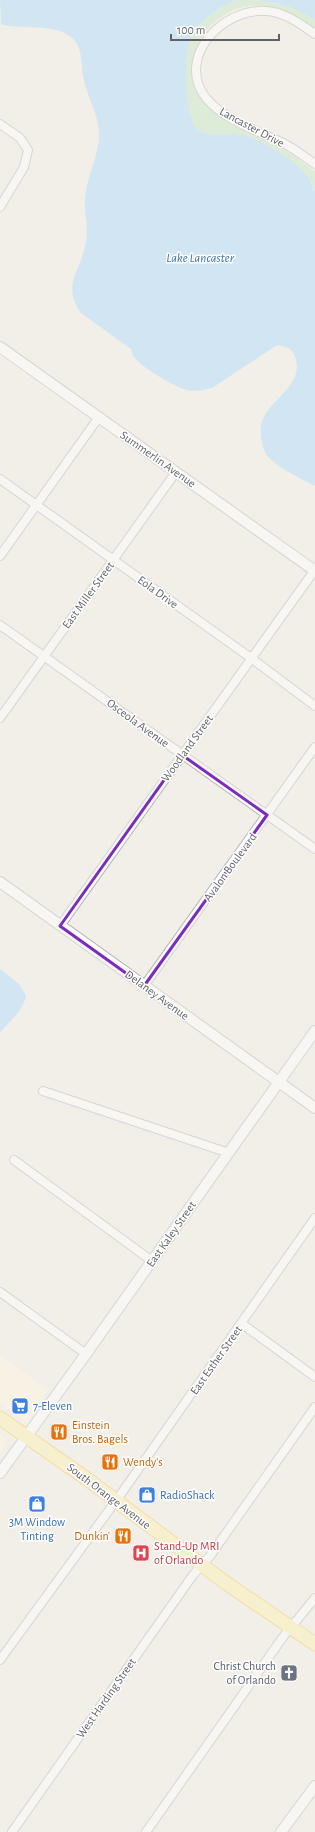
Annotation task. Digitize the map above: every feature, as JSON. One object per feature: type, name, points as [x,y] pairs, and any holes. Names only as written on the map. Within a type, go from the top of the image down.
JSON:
[{"type":"main road","name":"South Orange Avenue","points":[[0,1418],[115,1500],[201,1565],[315,1644]]},
{"type":"street","name":"Lancaster Drive","points":[[315,34],[294,20],[281,14],[267,11],[254,11],[238,15],[224,22],[211,33],[202,47],[198,57],[197,72],[200,85],[206,97],[215,107],[228,116],[286,144],[315,164]]},
{"type":"street","points":[[0,124],[20,138],[28,150],[24,167],[0,207]]},
{"type":"street","name":"Summerlin Avenue","points":[[0,347],[315,571]]},
{"type":"street","points":[[0,556],[99,417]]},
{"type":"street","name":"East Miller Street","points":[[0,718],[176,472]]},
{"type":"street","name":"Eola Drive","points":[[0,480],[36,504],[251,658],[315,706]]},
{"type":"street","name":"Woodland Street","points":[[60,926],[251,658],[315,571]]},
{"type":"street","name":"Osceola Avenue","points":[[0,625],[315,849]]},
{"type":"street","name":"Avalon Boulevard","points":[[144,986],[268,815],[315,747]]},
{"type":"street","name":"Delaney Avenue","points":[[0,882],[315,1108]]},
{"type":"street","name":"East Kaley Street","points":[[0,1473],[315,1031]]},
{"type":"street","points":[[43,1091],[229,1153]]},
{"type":"street","points":[[14,1160],[152,1261]]},
{"type":"street","name":"East Esther Street","points":[[0,1660],[315,1218]]},
{"type":"street","points":[[0,1292],[86,1354]]},
{"type":"street","points":[[241,1323],[315,1377]]},
{"type":"street","name":"West Harding Street","points":[[12,1832],[193,1575],[210,1556],[315,1408]]},
{"type":"street","points":[[146,1832],[283,1637],[292,1628],[315,1598]]},
{"type":"street","points":[[281,1832],[315,1786]]},
{"type":"highlighted area","points":[[182,755],[267,815],[144,986],[60,926]]},
{"type":"shaded area","points":[[0,1355],[48,1390],[28,1423],[0,1403]]},
{"type":"shaded area","points":[[0,1433],[6,1442],[0,1454]]},
{"type":"shaded area","name":"Stand-Up MRI of Orlando","points":[[141,1537],[156,1548],[141,1568],[127,1558]]},
{"type":"green space","points":[[240,0],[271,2],[288,6],[315,20],[315,30],[290,15],[271,7],[245,7],[229,12],[214,22],[203,35],[195,50],[192,67],[195,84],[203,100],[215,113],[231,123],[271,142],[297,158],[315,172],[315,192],[312,183],[298,168],[268,147],[242,135],[215,135],[205,133],[200,131],[195,126],[191,118],[186,95],[186,60],[190,40],[198,27],[214,12],[227,4]]},
{"type":"water","name":"Lake Lancaster","points":[[0,0],[240,0],[226,5],[205,19],[191,38],[188,46],[186,72],[186,87],[190,115],[194,125],[200,131],[215,135],[237,134],[250,137],[280,153],[305,174],[310,180],[315,192],[315,486],[280,467],[268,457],[262,444],[261,427],[263,419],[267,412],[291,385],[295,377],[297,369],[296,360],[290,349],[277,345],[212,388],[190,391],[174,385],[151,372],[134,357],[131,349],[81,313],[75,303],[72,286],[86,242],[86,191],[99,141],[99,132],[96,117],[83,76],[80,50],[75,41],[63,32],[46,28],[19,27],[1,24]]},
{"type":"water","points":[[255,0],[315,0],[315,20],[286,6],[272,2]]},
{"type":"water","points":[[0,969],[19,984],[26,996],[19,1011],[0,1033]]},
{"type":"place","name":"7-Eleven","points":[[20,1406]]},
{"type":"place","name":"Einstein Bros. Bagels","points":[[59,1432]]},
{"type":"place","name":"Wendy's","points":[[110,1462]]},
{"type":"place","name":"RadioShack","points":[[147,1495]]},
{"type":"place","name":"3M Window Tinting","points":[[37,1504]]},
{"type":"place","name":"Dunkin'","points":[[123,1536]]},
{"type":"place","name":"Stand-Up MRI of Orlando","points":[[141,1553]]},
{"type":"place","name":"Christ Church of Orlando","points":[[289,1673]]}]
